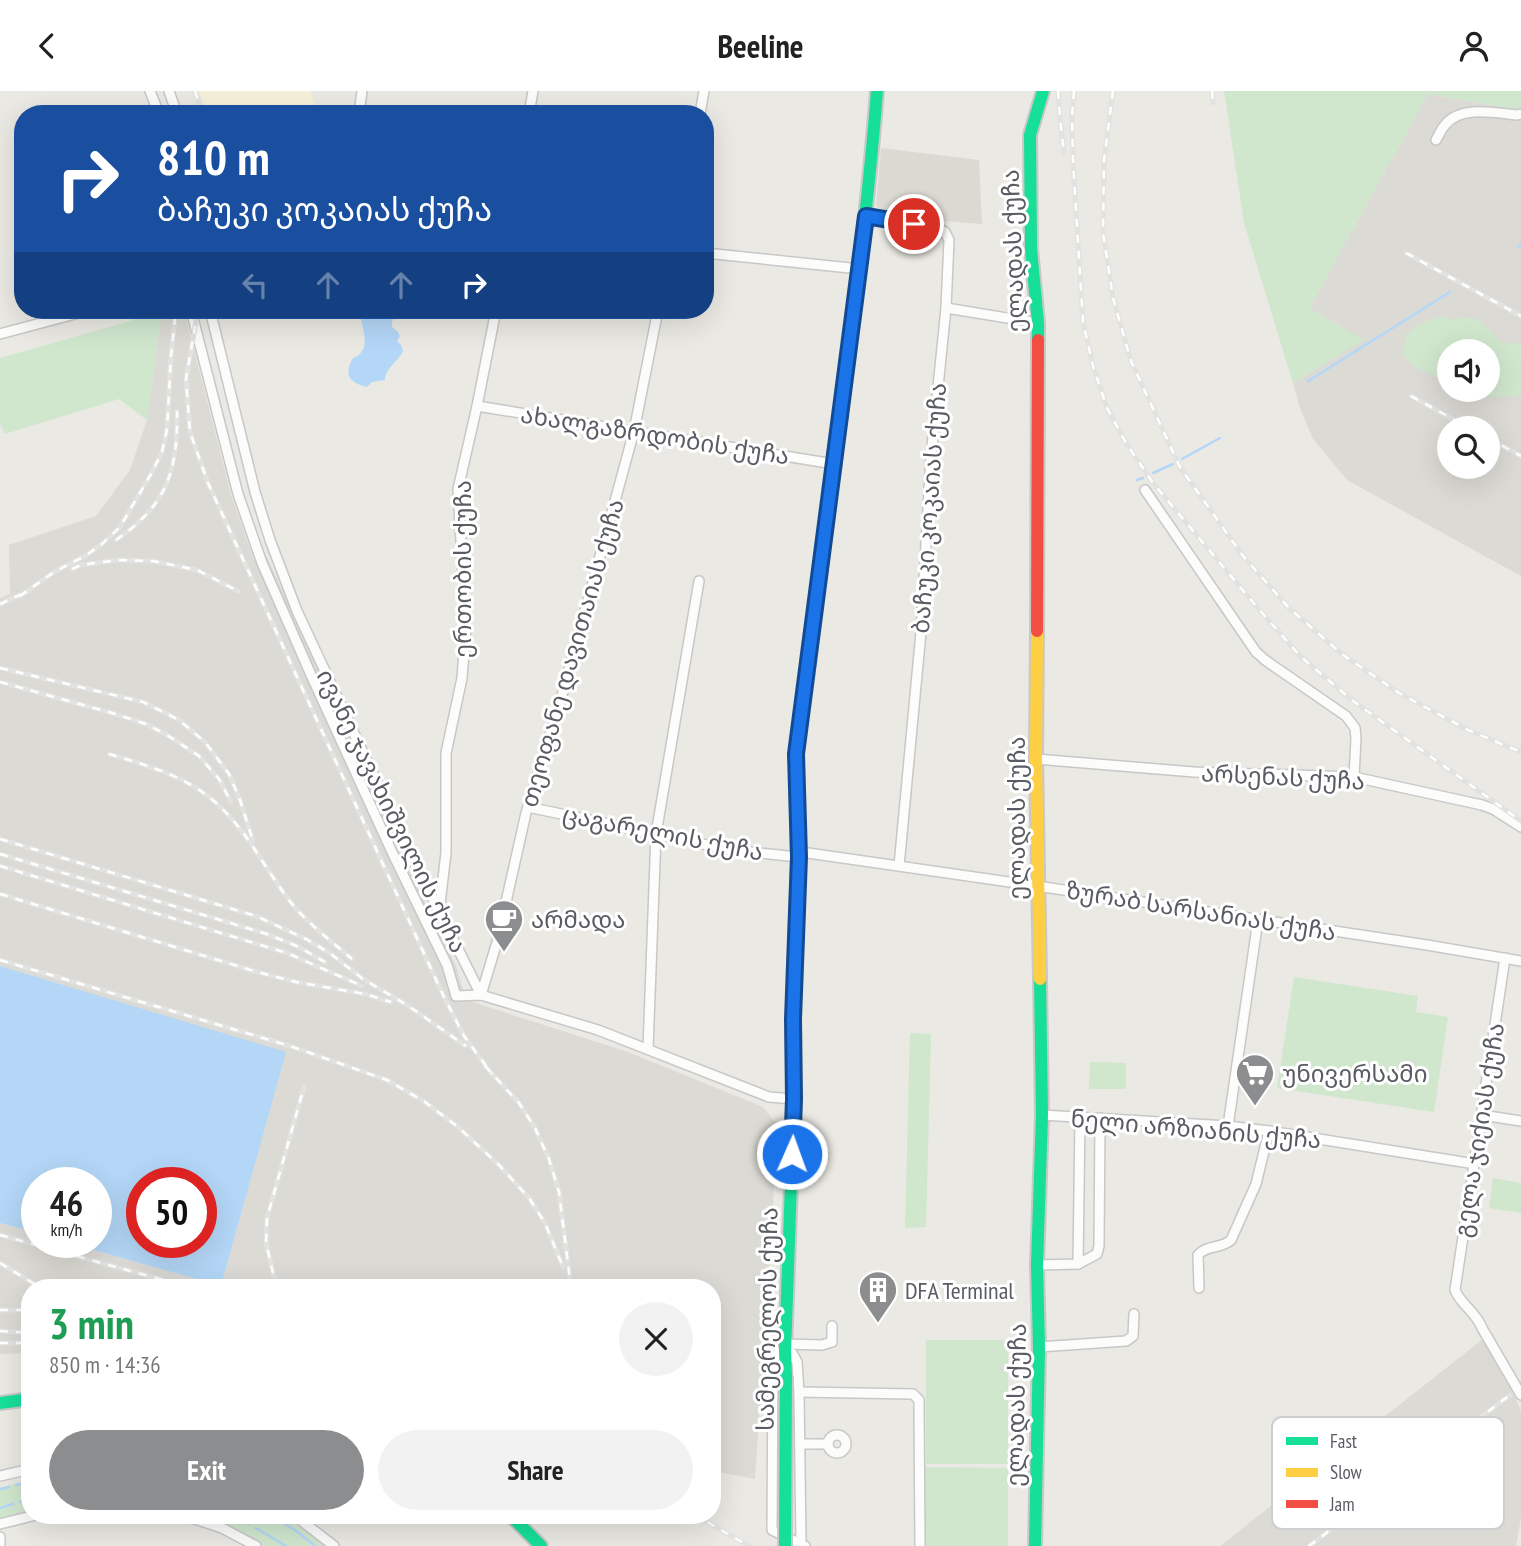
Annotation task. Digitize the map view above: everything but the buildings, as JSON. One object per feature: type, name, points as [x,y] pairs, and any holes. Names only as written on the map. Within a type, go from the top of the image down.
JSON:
[{"type":"street","name":"სამეგრელოს ქუჩა","points":[[785,1546],[785,1347],[799,857],[796,754],[860,269],[877,91]]},
{"type":"street","name":"ელადას ქუჩა","points":[[1035,1546],[1039,1347],[1037,1265],[1042,1115],[1036,759],[1038,323],[1031,249],[1030,135],[1043,91]]},
{"type":"street","points":[[1436,139],[1444,125],[1453,117],[1463,114],[1521,114]]},
{"type":"street","name":"ბაჩუკი კოკაიას ქუჩა","points":[[866,216],[938,228],[945,232],[949,240],[946,308],[931,456],[921,632],[899,866]]},
{"type":"street","points":[[714,254],[860,269]]},
{"type":"street","points":[[946,308],[1038,323]]},
{"type":"street","points":[[0,334],[56,319]]},
{"type":"street","points":[[193,319],[238,494],[262,563],[374,814],[447,965],[456,996],[481,995],[598,1030],[769,1097],[794,1099]]},
{"type":"street","name":"ივანე ჯავახიშვილის ქუჩა","points":[[212,319],[255,492],[297,611],[439,914],[481,995]]},
{"type":"street","name":"ერთობის ქუჩა","points":[[439,914],[446,853],[446,753],[461,678],[466,628],[457,489],[494,319]]},
{"type":"street","name":"თეოფანე დავითაიას ქუჩა","points":[[481,995],[497,942],[528,807],[572,661],[634,431],[656,319]]},
{"type":"street","name":"ახალგაზრდობის ქუჩა","points":[[477,406],[834,464]]},
{"type":"street","points":[[1145,490],[1256,652],[1346,716],[1355,728],[1354,777]]},
{"type":"street","points":[[648,1049],[656,834],[699,581]]},
{"type":"street","name":"არსენას ქუჩა","points":[[1036,759],[1194,772],[1354,777],[1482,805],[1521,827]]},
{"type":"street","name":"ცაგარელის ქუჩა","points":[[528,807],[731,850],[799,857]]},
{"type":"street","name":"ზურაბ სარსანიას ქუჩა","points":[[799,857],[808,853],[899,866],[1521,961]]},
{"type":"street","points":[[1228,1126],[1258,920]]},
{"type":"street","name":"გელა ჯიქიას ქუჩა","points":[[1506,958],[1456,1294],[1479,1320],[1521,1395]]},
{"type":"street","name":"ნელი არზიანის ქუჩა","points":[[1042,1115],[1228,1126],[1475,1164]]},
{"type":"street","points":[[1482,1115],[1521,1121]]},
{"type":"street","points":[[1078,1264],[1080,1117]]},
{"type":"street","points":[[1037,1265],[1078,1264],[1097,1254],[1100,1118]]},
{"type":"street","points":[[1199,1288],[1198,1255],[1205,1249],[1226,1245],[1231,1240],[1256,1184],[1269,1131]]},
{"type":"street","points":[[1039,1347],[1126,1341],[1133,1336],[1134,1314]]},
{"type":"street","points":[[785,1347],[796,1359],[803,1545],[772,1530],[773,1362],[785,1347],[832,1342],[832,1326]]},
{"type":"street","points":[[799,1392],[913,1394],[917,1397],[920,1546]]},
{"type":"street","points":[[0,1403],[21,1400]]},
{"type":"street","points":[[800,1444],[828,1444]]},
{"type":"street","points":[[0,1476],[21,1471]]},
{"type":"street","points":[[0,1524],[21,1519]]},
{"type":"street","points":[[210,1524],[256,1546]]},
{"type":"street","points":[[306,1524],[334,1546]]},
{"type":"street","points":[[519,1524],[541,1546]]},
{"type":"street","points":[[0,1537],[0,1546]]},
{"type":"shaded area","points":[[199,91],[310,91],[315,105],[204,105]]},
{"type":"shaded area","points":[[1428,94],[1519,110],[1521,108],[1521,576],[1347,480],[1313,439],[1293,383],[1363,340],[1309,308]]},
{"type":"shaded area","points":[[881,148],[979,160],[982,224],[893,217],[876,206]]},
{"type":"shaded area","points":[[161,319],[186,319],[231,495],[254,560],[267,557],[456,966],[466,1000],[628,1052],[763,1107],[778,1126],[755,1479],[721,1473],[721,1279],[223,1279],[285,1053],[0,966],[0,598],[10,594],[9,545],[96,516],[130,470],[147,420]]},
{"type":"shaded area","points":[[0,1223],[21,1229],[21,1258],[112,1258],[112,1255],[196,1279],[21,1279],[21,1353],[0,1354]]},
{"type":"shaded area","points":[[1483,1339],[1521,1411],[1521,1518],[1516,1546],[1220,1546],[1272,1505],[1272,1529],[1504,1529],[1504,1417],[1384,1417]]},
{"type":"green space","points":[[1224,91],[1521,91],[1519,110],[1428,94],[1309,308],[1364,340],[1293,383],[1244,223]]},
{"type":"green space","points":[[1442,316],[1449,319],[1472,318],[1479,320],[1498,339],[1437,339],[1437,377],[1416,368],[1404,356],[1407,334]]},
{"type":"green space","points":[[161,319],[147,420],[119,399],[5,434],[0,424],[0,358],[134,320]]},
{"type":"green space","points":[[1500,341],[1521,344],[1521,395],[1500,397]]},
{"type":"green space","points":[[1294,977],[1418,996],[1416,1012],[1448,1017],[1434,1112],[1277,1088]]},
{"type":"green space","points":[[910,1033],[931,1034],[926,1227],[905,1228]]},
{"type":"green space","points":[[1090,1062],[1126,1063],[1126,1089],[1089,1089]]},
{"type":"green space","points":[[1493,1178],[1521,1183],[1521,1213],[1489,1208]]},
{"type":"green space","points":[[926,1340],[1008,1340],[1008,1464],[926,1464]]},
{"type":"green space","points":[[925,1467],[1008,1468],[1008,1546],[925,1546]]},
{"type":"green space","points":[[21,1482],[21,1516],[0,1520],[0,1488]]},
{"type":"green space","points":[[219,1524],[294,1524],[326,1546],[264,1546]]},
{"type":"water","points":[[361,319],[393,319],[392,327],[400,336],[397,341],[403,351],[387,372],[385,380],[372,382],[367,387],[352,381],[349,374],[353,358],[363,350],[364,330]]},
{"type":"water","points":[[0,966],[286,1052],[223,1279],[196,1279],[112,1255],[112,1167],[21,1167],[21,1229],[0,1223]]},
{"type":"waterway","points":[[1308,381],[1450,292]]},
{"type":"waterway","points":[[1182,459],[1220,438]]},
{"type":"waterway","points":[[1153,473],[1173,464]]},
{"type":"waterway","points":[[1137,480],[1143,478]]},
{"type":"waterway","points":[[16,1485],[21,1484]]},
{"type":"waterway","points":[[0,1489],[9,1487]]},
{"type":"waterway","points":[[0,1508],[13,1504]]},
{"type":"waterway","points":[[285,1524],[315,1546]]},
{"type":"waterway","points":[[256,1528],[286,1546]]},
{"type":"railway","points":[[195,91],[199,105]]},
{"type":"railway","points":[[1058,91],[1064,153]]},
{"type":"railway","points":[[1074,91],[1073,162],[1083,322],[1093,366],[1107,408],[1126,443],[1153,483],[1301,657],[1353,701],[1521,821]]},
{"type":"railway","points":[[1113,91],[1104,160],[1103,232],[1113,298],[1131,361],[1180,467],[1243,556],[1289,608],[1343,655],[1399,693],[1468,730],[1521,752]]},
{"type":"railway","points":[[1212,91],[1213,103]]},
{"type":"railway","points":[[1406,253],[1521,316]]},
{"type":"railway","points":[[20,596],[102,544],[120,527],[151,474],[162,452],[167,429],[175,319]]},
{"type":"railway","points":[[196,319],[186,379],[190,432],[208,483],[444,997],[464,1036],[492,1074]]},
{"type":"railway","points":[[1411,396],[1447,416]]},
{"type":"railway","points":[[116,540],[147,514],[166,485],[175,452],[177,411]]},
{"type":"railway","points":[[1500,445],[1521,456]]},
{"type":"railway","points":[[72,569],[81,565],[118,560],[153,561],[197,570],[238,591]]},
{"type":"railway","points":[[0,604],[29,591]]},
{"type":"railway","points":[[0,668],[143,702],[179,720],[205,742],[229,774],[253,841]]},
{"type":"railway","points":[[0,682],[146,724],[199,756],[219,779],[231,802]]},
{"type":"railway","points":[[109,754],[178,778],[215,802],[245,835],[293,905],[352,959]]},
{"type":"railway","points":[[0,839],[256,916],[331,954],[363,979],[407,1005],[466,1046]]},
{"type":"railway","points":[[0,854],[267,934],[299,947],[325,962]]},
{"type":"railway","points":[[0,866],[287,953],[362,986]]},
{"type":"railway","points":[[0,894],[254,971],[391,1002]]},
{"type":"railway","points":[[0,960],[290,1046],[387,1080],[425,1102],[458,1127],[499,1165],[529,1198],[545,1223],[563,1267]]},
{"type":"railway","points":[[485,1066],[519,1103],[535,1128],[549,1159],[559,1192],[570,1279]]},
{"type":"railway","points":[[275,1279],[266,1243],[267,1218],[304,1087]]},
{"type":"railway","points":[[0,1235],[159,1279]]},
{"type":"railway","points":[[0,1263],[26,1279]]},
{"type":"railway","points":[[0,1310],[21,1310]]},
{"type":"railway","points":[[0,1331],[21,1332]]},
{"type":"railway","points":[[0,1343],[21,1343]]},
{"type":"railway","points":[[1481,1417],[1510,1395]]},
{"type":"railway","points":[[711,1524],[749,1546]]},
{"type":"railway","points":[[1309,1546],[1332,1529]]},
{"type":"traffic: fast","points":[[828,513],[861,250],[877,91]]},
{"type":"traffic: fast","points":[[1038,340],[1031,249],[1030,135],[1043,91]]},
{"type":"traffic: fast","points":[[786,1376],[798,856]]},
{"type":"traffic: fast","points":[[1035,1546],[1039,1347],[1037,1265],[1042,1115],[1040,979]]},
{"type":"traffic: fast","points":[[785,1546],[786,1376]]},
{"type":"traffic: fast","points":[[0,1403],[21,1400]]},
{"type":"traffic: fast","points":[[519,1524],[541,1546]]},
{"type":"traffic: slow","points":[[798,856],[796,754],[828,513]]},
{"type":"traffic: slow","points":[[1037,631],[1036,759],[1040,979]]},
{"type":"traffic: jam","points":[[1037,631],[1038,340]]},
{"type":"place","name":"არმადა","points":[[504,953]]},
{"type":"place","name":"უნივერსამი","points":[[1255,1107]]},
{"type":"place","name":"DFA Terminal","points":[[878,1324]]},
{"type":"route","points":[[792,1154],[793,1019],[799,857],[796,754],[807,660],[866,216],[914,224]]}]
